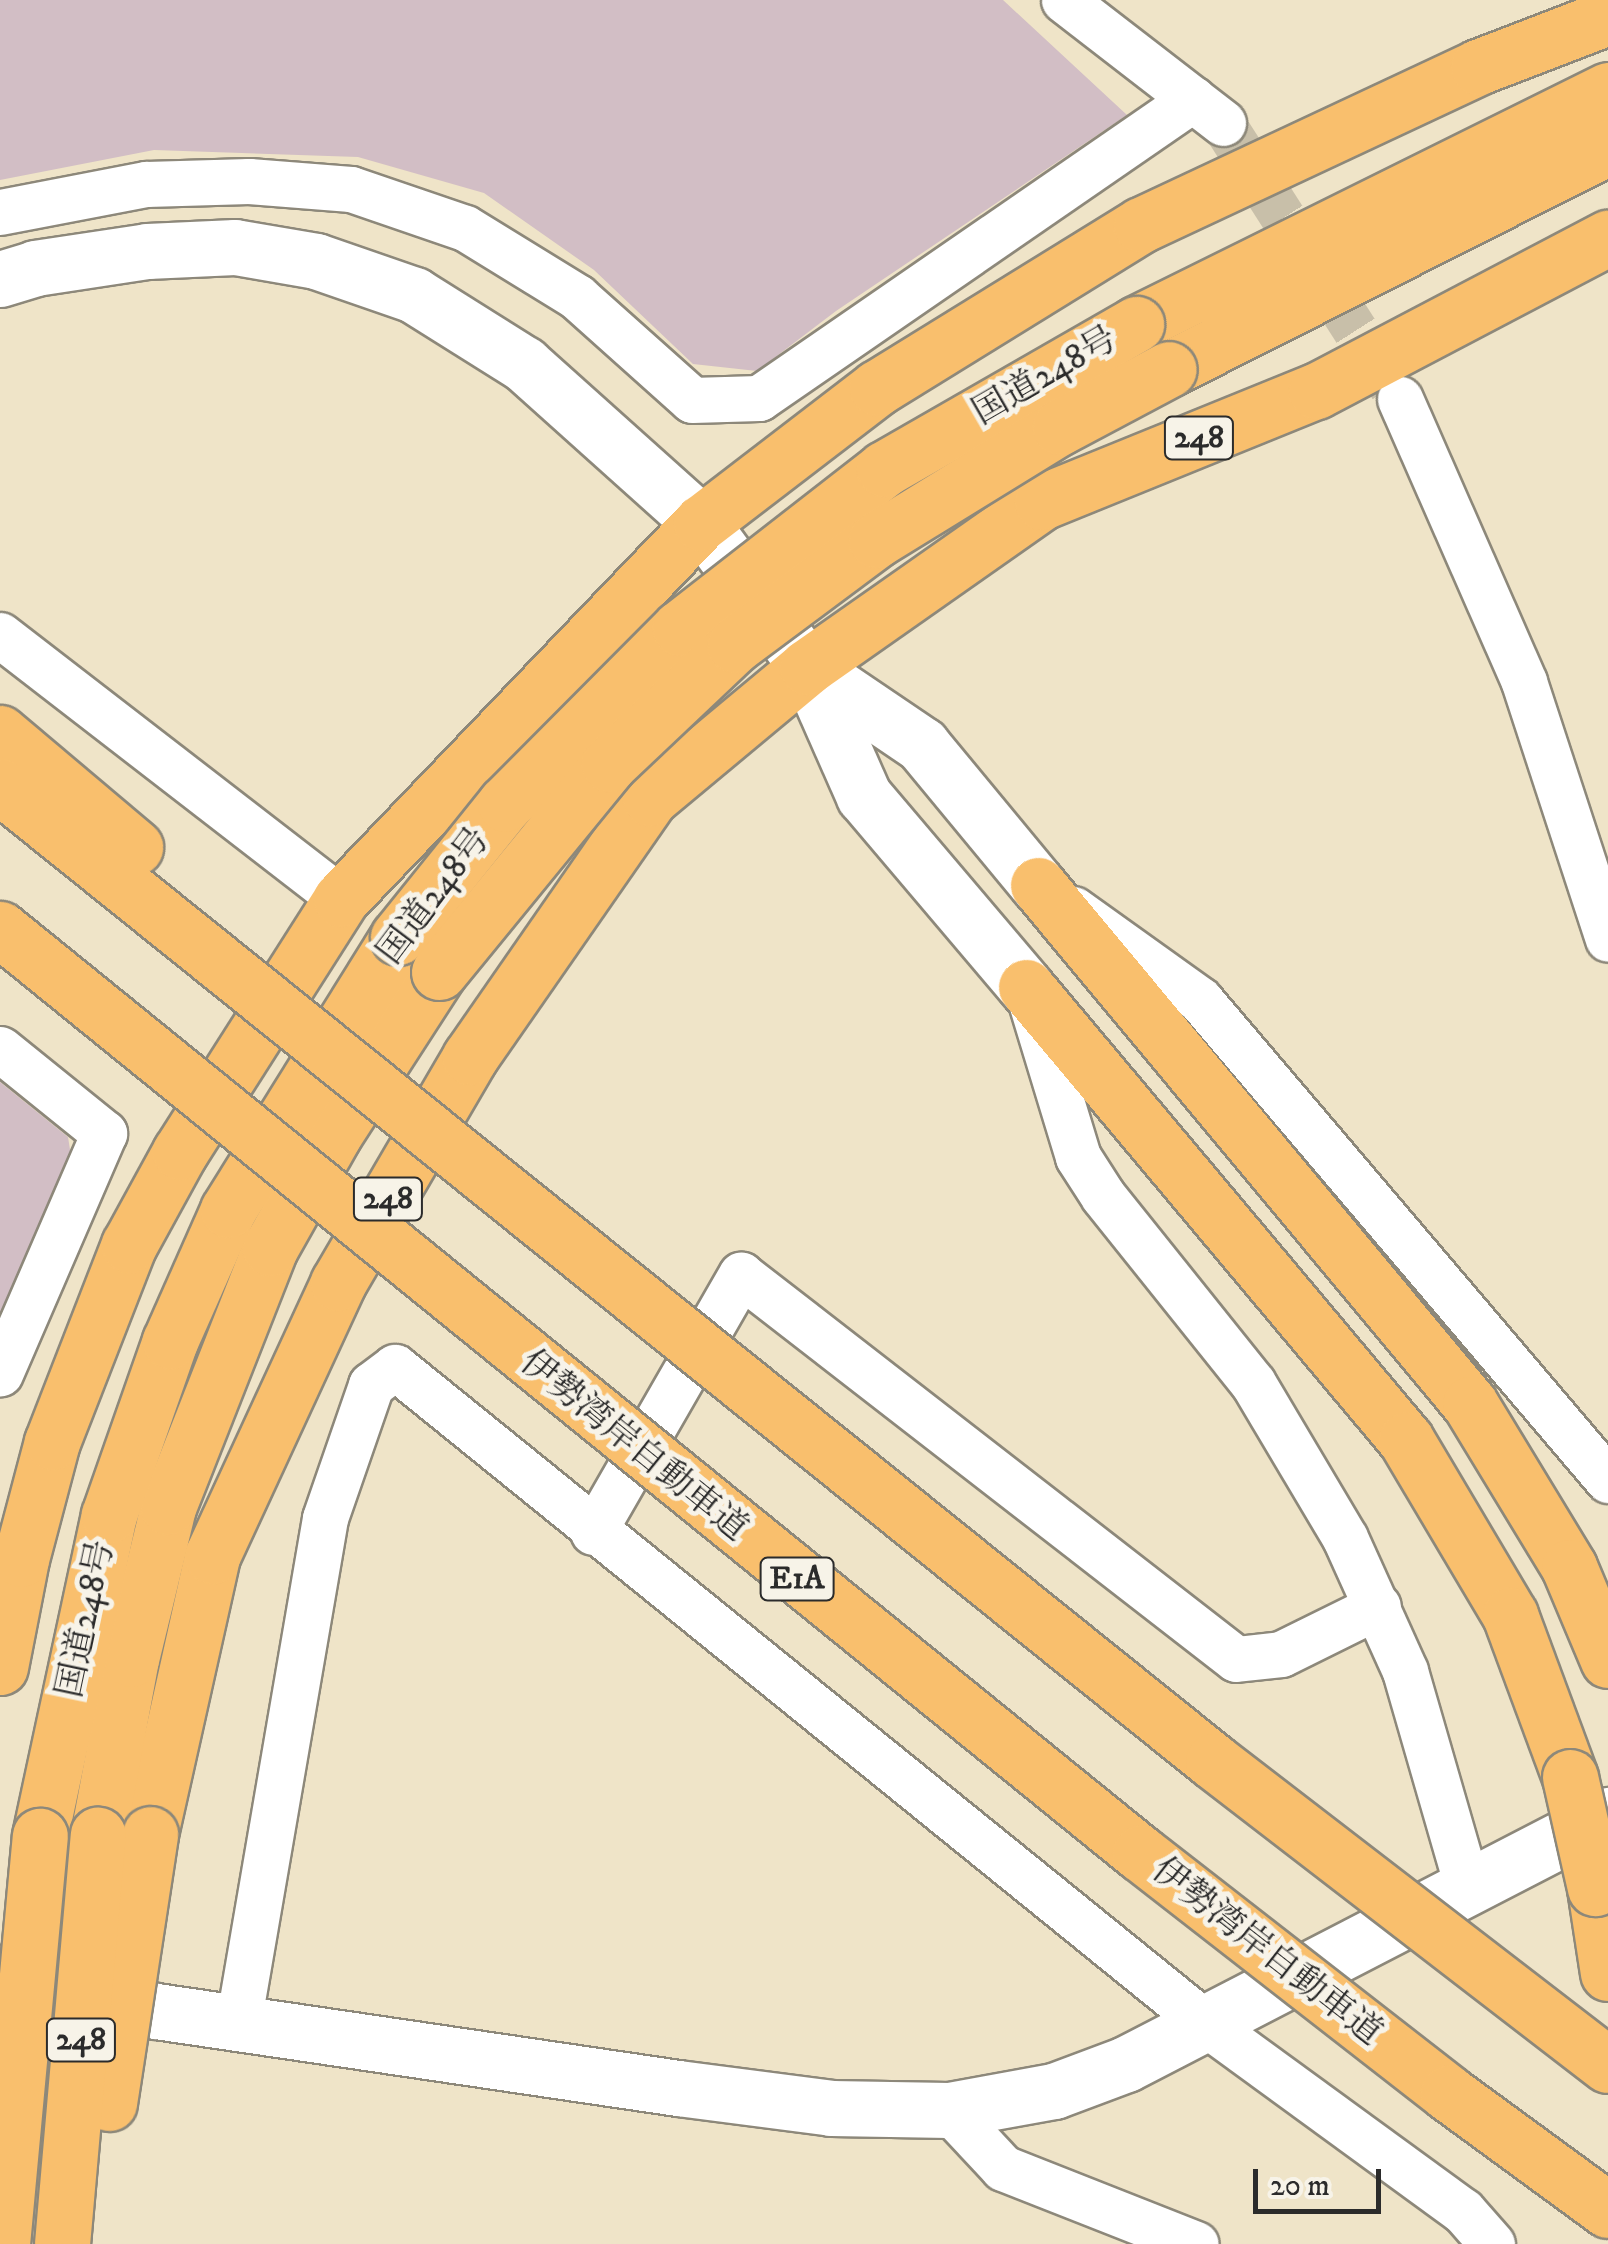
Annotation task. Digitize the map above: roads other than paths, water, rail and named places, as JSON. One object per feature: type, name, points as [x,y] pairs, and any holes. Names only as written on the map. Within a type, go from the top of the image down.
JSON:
[{"type":"highway","points":[[1478,68],[1538,19],[1578,0]]},
{"type":"highway","points":[[0,1667],[21,1559],[52,1442],[130,1245],[180,1152],[341,899],[701,522],[877,388],[1141,225],[1478,68],[1608,17]]},
{"type":"highway","name":"国道248号","points":[[2,2244],[40,1836],[109,1515],[170,1341],[228,1210],[398,937],[505,804],[680,628],[884,469],[1136,324],[1608,90]]},
{"type":"highway","name":"国道248号","points":[[124,1835],[131,1658],[168,1508],[270,1248],[333,1136],[439,972],[609,764],[735,645],[876,540],[1060,427],[1608,147]]},
{"type":"highway","name":"248","points":[[62,2244],[71,2163],[105,2132],[124,1835],[212,1556],[338,1283],[470,1057],[650,798],[807,667],[1042,502],[1316,390],[1608,238]]},
{"type":"highway","points":[[0,733],[191,894],[534,1211]]},
{"type":"highway","points":[[0,786],[534,1211],[1213,1761],[1608,2065]]},
{"type":"highway","points":[[1038,885],[1470,1404],[1569,1568],[1608,1660]]},
{"type":"highway","name":"伊勢湾岸自動車道","points":[[0,929],[1140,1853],[1448,2094],[1608,2210]]},
{"type":"highway","points":[[1026,987],[1406,1440],[1510,1615],[1570,1776],[1595,1888],[1608,1973]]},
{"type":"street","points":[[0,212],[146,184],[249,181],[350,190],[465,228],[577,297],[692,400],[759,398],[1208,111],[1064,0]]},
{"type":"street","points":[[0,279],[35,268],[147,252],[235,246],[316,261],[414,295],[524,364],[701,522],[807,667],[864,796],[1026,987],[1078,1157],[1103,1196],[1253,1384],[1307,1470],[1378,1606],[1430,1746],[1466,1886]]},
{"type":"street","points":[[1400,399],[1524,682],[1608,939]]},
{"type":"street","points":[[0,635],[341,899]]},
{"type":"street","points":[[807,667],[922,745],[1038,885],[1200,1000],[1608,1480]]},
{"type":"street","points":[[0,1049],[104,1133],[0,1373]]},
{"type":"street","points":[[593,1532],[741,1275],[1236,1659],[1281,1654],[1378,1606]]},
{"type":"street","points":[[238,2024],[325,1518],[371,1386],[395,1367],[593,1532],[1205,2023],[1463,2211],[1492,2244]]},
{"type":"street","points":[[0,1973],[156,2011],[238,2024],[830,2108],[949,2110],[1054,2092],[1126,2064],[1608,1815]]},
{"type":"street","points":[[949,2110],[1003,2168],[1196,2244]]},
{"type":"tunnel","points":[[1223,123],[1392,387]]}]
